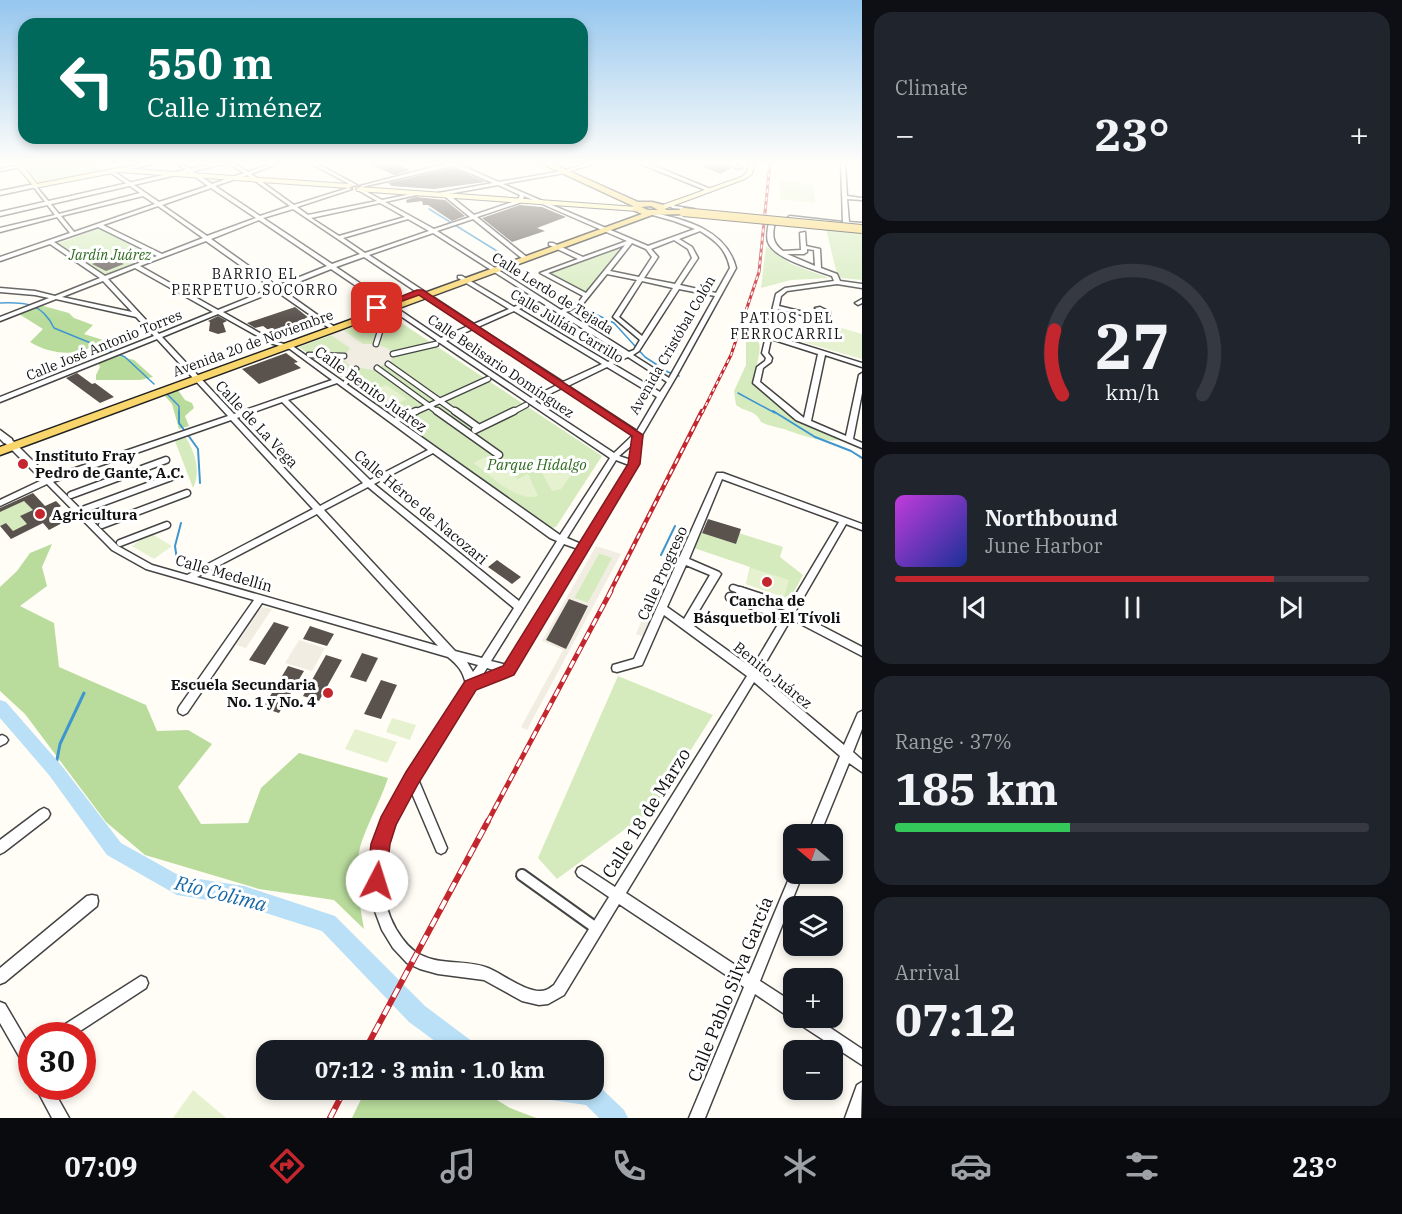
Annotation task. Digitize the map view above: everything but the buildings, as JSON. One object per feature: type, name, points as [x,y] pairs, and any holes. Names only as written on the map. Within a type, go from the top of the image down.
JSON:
[{"type":"main road","name":"Avenida 20 de Noviembre","points":[[601,228],[631,215]]},
{"type":"main road","name":"Avenida 20 de Noviembre","points":[[0,451],[5,441],[388,308],[638,215]]},
{"type":"main road","points":[[700,215],[862,227]]},
{"type":"street","points":[[0,230],[57,215]]},
{"type":"street","points":[[58,215],[74,234]]},
{"type":"street","points":[[0,259],[128,215]]},
{"type":"street","points":[[175,215],[331,327]]},
{"type":"street","name":"Calle Belisario Domínguez","points":[[256,215],[528,403],[614,457],[634,464]]},
{"type":"street","points":[[0,319],[268,215]]},
{"type":"street","points":[[307,217],[316,215]]},
{"type":"street","name":"Calle Lerdo de Tejada","points":[[406,215],[629,355],[673,377]]},
{"type":"street","name":"Calle José Antonio Torres","points":[[0,400],[363,254],[477,215]]},
{"type":"street","points":[[568,215],[648,248],[655,257],[616,317],[640,346]]},
{"type":"street","name":"Avenida Cristóbal Colón","points":[[413,958],[395,939],[384,918],[377,895],[376,867],[388,823],[412,778],[614,457],[638,435],[733,268],[732,256],[725,246],[666,215]]},
{"type":"street","points":[[672,219],[681,215]]},
{"type":"street","points":[[648,248],[698,230],[685,215]]},
{"type":"street","points":[[702,215],[752,217]]},
{"type":"street","points":[[738,215],[862,227]]},
{"type":"street","points":[[845,215],[846,223]]},
{"type":"street","points":[[307,217],[638,435]]},
{"type":"street","points":[[338,238],[409,217]]},
{"type":"street","points":[[472,217],[523,257]]},
{"type":"street","points":[[770,220],[846,223],[862,227]]},
{"type":"street","points":[[770,220],[770,240],[773,246],[835,275],[837,282]]},
{"type":"street","points":[[99,225],[161,256]]},
{"type":"street","points":[[780,251],[804,252],[803,233]]},
{"type":"street","points":[[468,434],[562,385],[629,355],[640,346],[695,258],[686,244],[675,238]]},
{"type":"street","points":[[587,296],[543,273],[632,241]]},
{"type":"street","points":[[561,312],[578,305],[587,296],[632,241]]},
{"type":"street","name":"Calle de La Vega","points":[[51,242],[104,278],[467,668],[471,685]]},
{"type":"street","points":[[554,246],[583,259]]},
{"type":"street","points":[[804,247],[818,249],[818,268]]},
{"type":"street","name":"Calle Benito Juárez","points":[[135,266],[281,345],[341,381],[561,541],[583,549]]},
{"type":"street","points":[[607,272],[718,295]]},
{"type":"street","name":"Calle Julián Carrillo","points":[[463,279],[661,396]]},
{"type":"street","points":[[862,286],[837,282],[785,290],[778,295],[765,353],[769,358],[768,362],[760,367],[756,385],[791,413],[862,446]]},
{"type":"street","points":[[0,290],[56,297],[137,315]]},
{"type":"street","points":[[393,354],[438,343],[540,298]]},
{"type":"street","points":[[376,344],[388,308]]},
{"type":"street","points":[[775,308],[820,320],[827,318],[828,313],[818,308]]},
{"type":"street","points":[[769,336],[862,365]]},
{"type":"street","points":[[807,422],[822,352]]},
{"type":"street","points":[[309,355],[344,356]]},
{"type":"street","points":[[387,364],[479,428]]},
{"type":"street","points":[[378,368],[499,455]]},
{"type":"street","points":[[0,503],[47,481],[231,416],[341,381],[356,369]]},
{"type":"street","points":[[849,440],[862,375]]},
{"type":"street","points":[[398,420],[488,379]]},
{"type":"street","name":"Calle Héroe de Nacozari","points":[[283,399],[369,484],[520,607]]},
{"type":"street","name":"Avenida Cristóbal Colón","points":[[509,670],[634,464],[638,435]]},
{"type":"street","name":"Calle Medellín","points":[[5,441],[121,552],[149,567],[484,664]]},
{"type":"street","points":[[188,578],[433,450]]},
{"type":"street","points":[[70,495],[166,460]]},
{"type":"street","points":[[85,509],[177,475]]},
{"type":"street","name":"Calle Progreso","points":[[617,668],[638,662],[720,475],[844,521]]},
{"type":"street","points":[[102,525],[187,493]]},
{"type":"street","points":[[589,498],[609,504]]},
{"type":"street","points":[[844,521],[862,527]]},
{"type":"street","name":"Calle 18 de Marzo","points":[[413,958],[429,964],[482,972],[525,995],[546,998],[558,990],[753,675],[844,521]]},
{"type":"street","points":[[120,543],[167,525]]},
{"type":"street","points":[[684,561],[716,574],[685,626]]},
{"type":"street","points":[[789,613],[733,598],[736,589],[789,613],[862,652]]},
{"type":"street","points":[[183,710],[259,600]]},
{"type":"street","name":"Benito Juárez","points":[[663,609],[753,675],[862,767]]},
{"type":"street","points":[[484,664],[509,670]]},
{"type":"street","points":[[471,685],[509,670]]},
{"type":"street","points":[[818,824],[861,721]]},
{"type":"street","points":[[412,778],[441,848]]},
{"type":"street","points":[[0,848],[44,814]]},
{"type":"street","points":[[582,872],[783,1005]]},
{"type":"street","points":[[522,875],[596,928]]},
{"type":"street","name":"Calle Pablo Silva García","points":[[697,1118],[793,884]]},
{"type":"street","points":[[0,977],[92,901]]},
{"type":"street","points":[[81,1022],[141,983]]},
{"type":"street","points":[[0,1009],[18,1039]]},
{"type":"street","points":[[817,1028],[862,1058]]},
{"type":"street","points":[[853,1118],[862,1090]]},
{"type":"street","points":[[51,1100],[61,1118]]},
{"type":"green space","name":"Jardín Juárez","points":[[97,229],[154,257],[104,276],[85,265],[86,262],[59,243]]},
{"type":"green space","points":[[826,229],[862,232],[862,280],[841,278],[837,274]]},
{"type":"green space","points":[[766,246],[791,264],[829,278],[791,280],[761,288]]},
{"type":"green space","points":[[617,248],[620,249],[585,292],[547,274]]},
{"type":"green space","points":[[40,305],[69,313],[74,318],[93,325],[84,334],[103,340],[95,346],[67,353],[48,350],[30,342],[43,329],[19,314]]},
{"type":"green space","name":"Parque Hidalgo","points":[[388,314],[602,456],[556,527],[551,528],[299,347]]},
{"type":"green space","points":[[808,318],[862,334],[862,359],[792,339]]},
{"type":"green space","points":[[761,332],[765,336],[758,340],[759,351],[754,386],[797,420],[840,440],[812,438],[766,424],[753,413],[736,405],[734,391],[746,365],[746,338]]},
{"type":"green space","points":[[115,355],[134,360],[153,377],[140,380],[96,380],[100,367],[98,363]]},
{"type":"green space","points":[[386,385],[407,399],[392,406],[371,391]]},
{"type":"green space","points":[[178,390],[185,400],[192,403],[194,408],[185,416],[189,426],[179,429],[172,404],[165,396]]},
{"type":"green space","points":[[184,435],[196,460],[197,475],[193,488],[175,441]]},
{"type":"green space","points":[[500,456],[508,462],[500,467],[518,479],[528,474],[538,496],[530,497],[513,492],[474,463],[485,457],[491,461]]},
{"type":"green space","points":[[573,462],[577,467],[561,489],[552,491],[541,471]]},
{"type":"green space","points":[[24,501],[33,510],[20,516],[26,523],[43,520],[13,531],[6,523],[0,526],[0,512]]},
{"type":"green space","points":[[700,532],[736,544],[739,533],[783,547],[780,557],[803,575],[790,599],[746,584],[750,567],[694,548]]},
{"type":"green space","points":[[150,533],[172,546],[154,559],[132,546]]},
{"type":"green space","points":[[52,544],[42,567],[47,586],[20,606],[54,623],[59,667],[146,705],[157,731],[188,730],[212,744],[178,787],[201,824],[248,823],[261,788],[299,753],[388,778],[363,838],[358,860],[357,872],[364,929],[334,900],[259,889],[145,855],[106,822],[25,714],[0,691],[0,587],[17,571],[30,553]]},
{"type":"green space","points":[[599,553],[613,558],[588,603],[574,598]]},
{"type":"green space","name":"Cancha de Básquetbol El Tívoli","points":[[751,568],[789,580],[784,597],[746,584]]},
{"type":"green space","points":[[618,676],[713,715],[654,808],[557,879],[538,858]]},
{"type":"green space","points":[[392,718],[416,725],[410,740],[386,732]]},
{"type":"green space","points":[[355,729],[397,742],[387,763],[345,749]]},
{"type":"green space","points":[[193,1090],[226,1118],[173,1118]]},
{"type":"green space","points":[[361,1100],[497,1100],[510,1108],[536,1118],[352,1118]]},
{"type":"shaded area","points":[[343,330],[363,344],[376,344],[389,349],[393,353],[391,362],[372,370],[350,366],[343,359],[350,348],[331,335]]},
{"type":"shaded area","points":[[596,546],[621,554],[527,730],[521,727],[563,650],[542,641]],"holes":[[[599,553],[612,558],[588,603],[574,598]],[[569,599],[588,607],[566,648],[546,640]]]},
{"type":"shaded area","points":[[654,590],[664,594],[646,638],[636,634]]},
{"type":"shaded area","points":[[261,608],[272,609],[246,648],[236,645]]},
{"type":"shaded area","points":[[299,640],[325,648],[312,671],[285,663]]},
{"type":"waterway","points":[[439,215],[505,256]]},
{"type":"waterway","points":[[517,266],[525,280],[614,323],[645,357],[668,372],[679,376]]},
{"type":"waterway","points":[[0,303],[25,304],[38,309],[44,313],[54,328],[125,357],[154,384]]},
{"type":"waterway","points":[[738,393],[775,413]]},
{"type":"waterway","points":[[167,394],[179,406],[179,423],[184,430]]},
{"type":"waterway","points":[[773,411],[815,437],[851,451],[862,458]]},
{"type":"waterway","points":[[188,435],[198,449],[200,483]]},
{"type":"waterway","points":[[178,567],[175,546],[181,523]]},
{"type":"waterway","points":[[661,555],[675,526]]},
{"type":"waterway","points":[[55,770],[60,744],[84,693]]},
{"type":"waterway","name":"Río Colima","points":[[0,707],[55,770],[114,849],[177,885],[244,896],[328,923],[417,1014],[452,1040]]},
{"type":"waterway","name":"Río Colima","points":[[597,1100],[616,1118]]},
{"type":"railway","points":[[702,413],[731,355],[759,272],[765,215]]},
{"type":"railway","points":[[610,592],[702,411]]},
{"type":"railway","points":[[487,823],[611,591]]},
{"type":"railway","points":[[370,1040],[488,821]]},
{"type":"railway","points":[[330,1118],[339,1100]]},
{"type":"place","name":"Instituto Fray Pedro de Gante, A.C.","points":[[23,464]]},
{"type":"place","name":"Agricultura","points":[[40,514]]},
{"type":"place","name":"Cancha de Básquetbol El Tívoli","points":[[767,582]]},
{"type":"place","name":"Escuela Secundaria No. 1 y No. 4","points":[[328,693]]},
{"type":"district","name":"BARRIO EL PERPETUO SOCORRO","points":[[255,282]]},
{"type":"district","name":"PATIOS DEL FERROCARRIL","points":[[787,326]]},
{"type":"route","points":[[377,308],[420,292],[638,435],[634,464],[509,670],[471,685],[412,778],[388,823],[380,844],[376,867],[377,881]]}]
